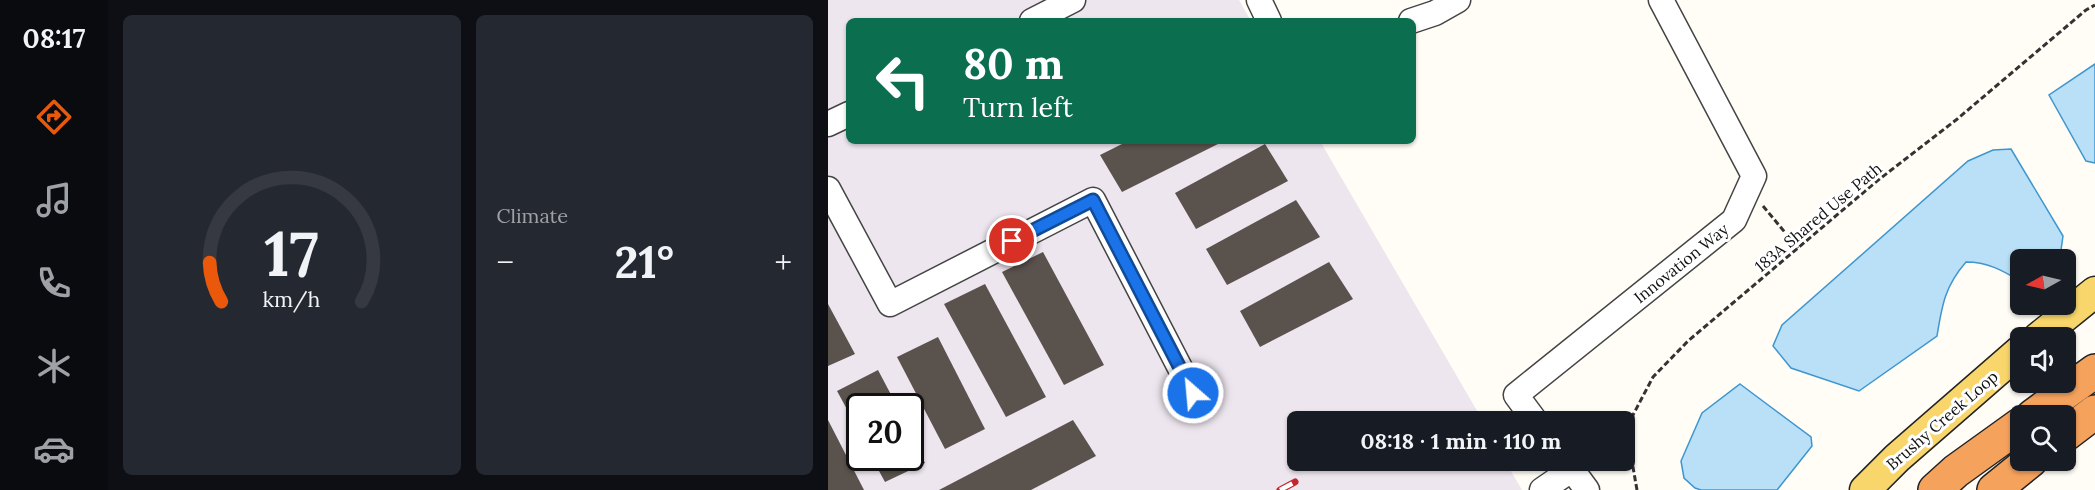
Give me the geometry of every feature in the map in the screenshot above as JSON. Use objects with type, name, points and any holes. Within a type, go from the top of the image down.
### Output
[{"type":"highway","points":[[2048,405],[2095,371]]},
{"type":"highway","points":[[2076,426],[2095,412]]},
{"type":"highway","points":[[1935,490],[1956,471],[2010,432]]},
{"type":"highway","points":[[1994,490],[2017,471]]},
{"type":"main road","points":[[2052,327],[2095,292]]},
{"type":"main road","name":"Brushy Creek Loop","points":[[1865,490],[2010,360]]},
{"type":"street","points":[[1038,18],[1073,0]]},
{"type":"street","points":[[1260,0],[1268,18]]},
{"type":"street","points":[[1416,19],[1458,0]]},
{"type":"street","name":"Innovation Way","points":[[1528,411],[1516,395],[1734,220],[1754,176],[1661,0]]},
{"type":"street","points":[[828,124],[846,115]]},
{"type":"street","points":[[828,189],[890,304],[1093,200],[1193,393]]},
{"type":"street","points":[[1542,490],[1562,471]]},
{"type":"street","points":[[1573,471],[1587,490]]},
{"type":"path","name":"183A Shared Use Path","points":[[1637,490],[1630,450],[1633,416],[1653,377],[1688,341],[1877,181],[1956,120],[2086,10],[2095,5]]},
{"type":"path","points":[[1748,189],[1798,248]]},
{"type":"shaded area","points":[[828,0],[1239,0],[1249,18],[846,18],[846,144],[1322,144],[1477,411],[1287,411],[1287,471],[1511,471],[1522,490],[828,490]]},
{"type":"water","points":[[2095,64],[2095,163],[2086,161],[2049,95]]},
{"type":"water","points":[[2011,149],[2063,236],[2061,249],[2010,249],[2010,275],[1981,263],[1966,262],[1953,279],[1945,296],[1937,336],[1859,391],[1791,368],[1773,346],[1782,325],[1968,161],[1993,150]]},
{"type":"water","points":[[1740,384],[1811,437],[1812,446],[1777,490],[1701,490],[1695,488],[1684,478],[1681,461],[1702,413]]},
{"type":"building","points":[[1122,144],[1218,144],[1122,192],[1100,155]]},
{"type":"building","points":[[1265,144],[1288,181],[1196,229],[1175,193]]},
{"type":"building","points":[[1296,200],[1320,237],[1227,285],[1206,249]]},
{"type":"building","points":[[1043,252],[1104,365],[1064,385],[1002,272]]},
{"type":"building","points":[[1329,262],[1353,299],[1260,347],[1240,311]]},
{"type":"building","points":[[985,284],[1046,397],[1006,417],[944,304]]},
{"type":"building","points":[[828,304],[855,354],[828,366]]},
{"type":"building","points":[[938,337],[985,429],[945,449],[924,409],[924,393],[916,393],[897,357]]},
{"type":"building","points":[[878,370],[890,393],[846,393],[846,407],[837,391]]},
{"type":"building","points":[[828,420],[846,455],[846,471],[854,471],[864,490],[828,490]]},
{"type":"building","points":[[1073,420],[1096,456],[1031,490],[939,490]]},
{"type":"building","points":[[879,471],[908,471],[885,482]]},
{"type":"railway","points":[[1280,490],[1295,482]]},
{"type":"route","points":[[1012,241],[1093,200],[1193,393]]}]
